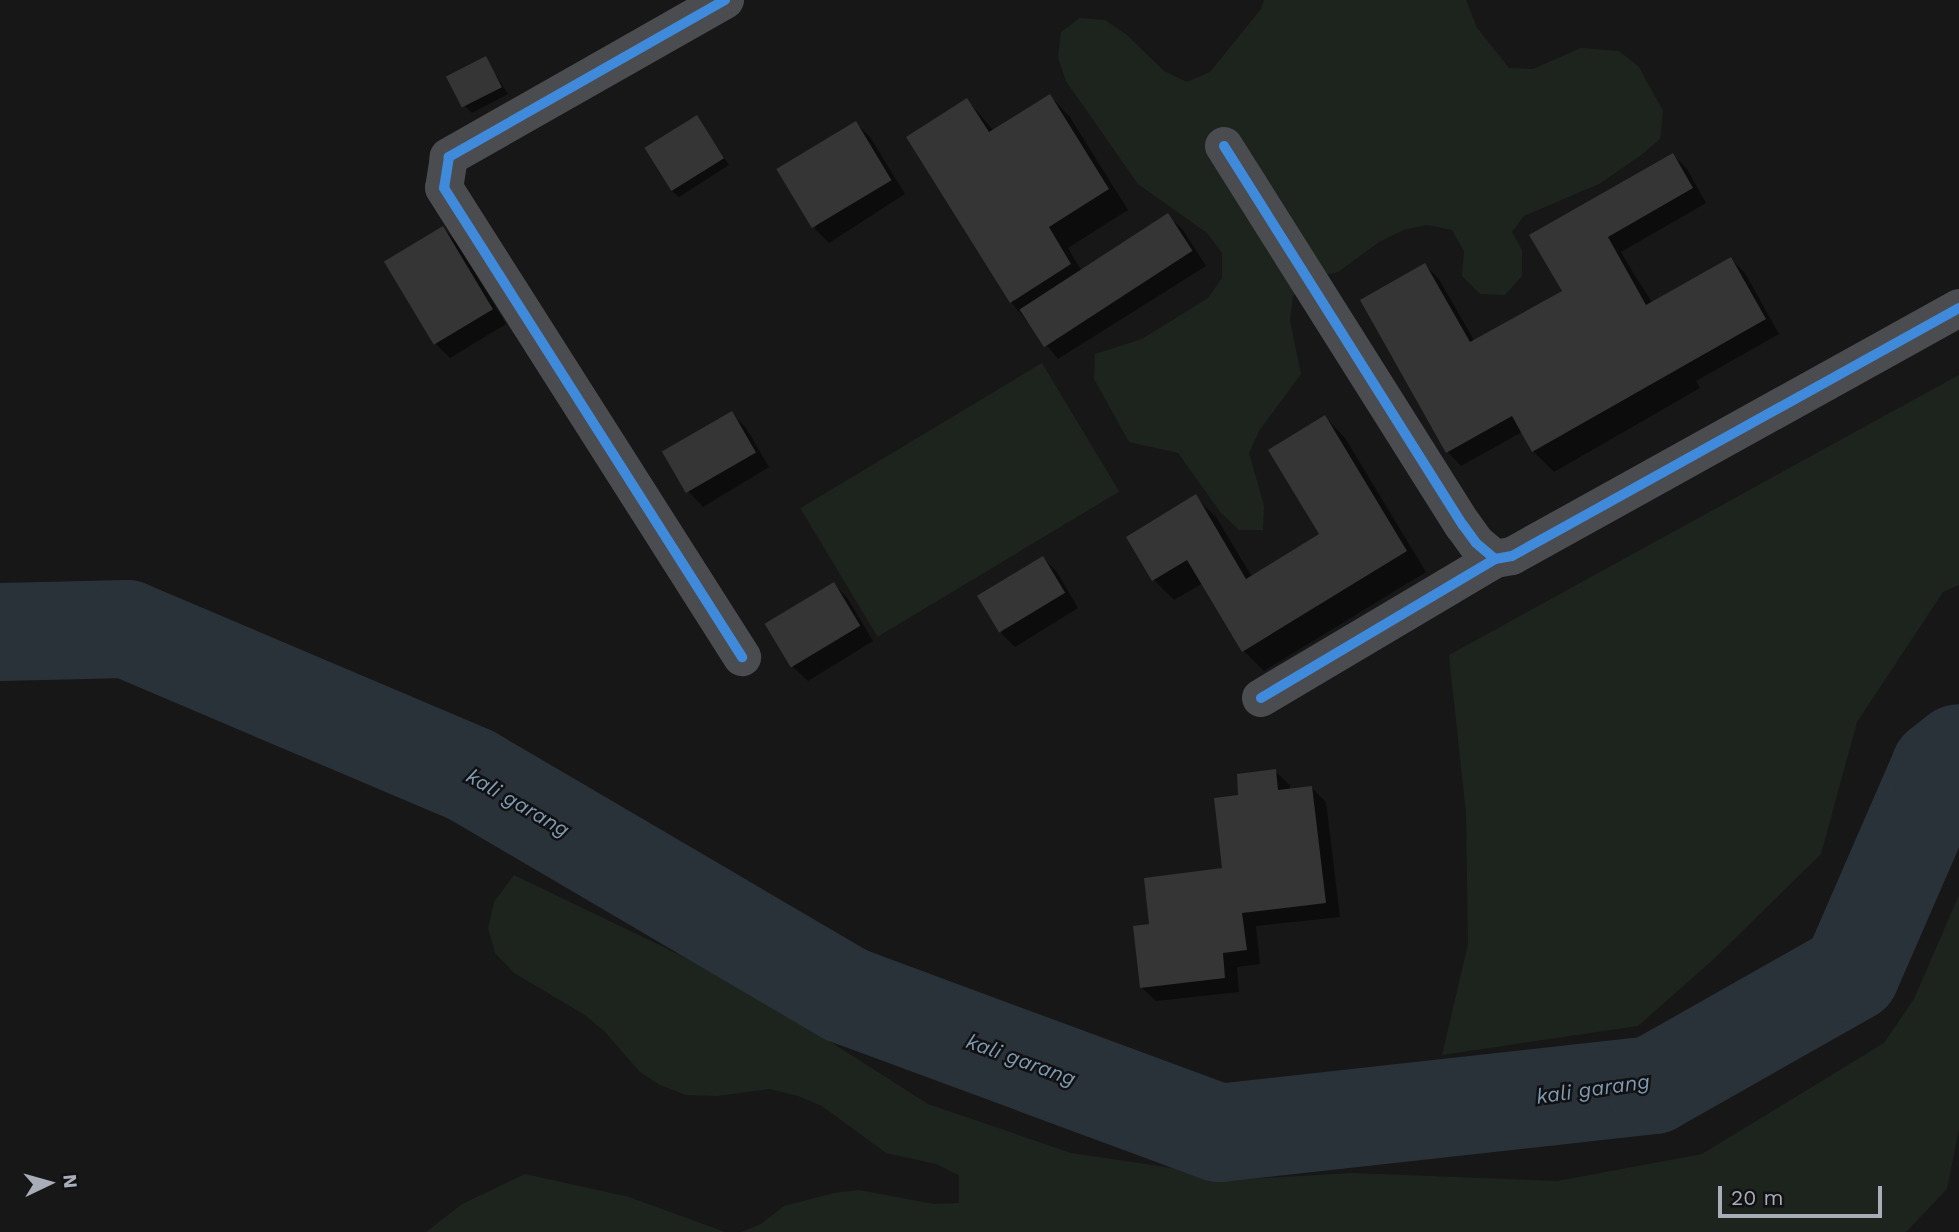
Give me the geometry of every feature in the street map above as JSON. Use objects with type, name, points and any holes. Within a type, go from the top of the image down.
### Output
[{"type":"street","points":[[724,0],[449,158],[444,188],[742,657]]},
{"type":"street","points":[[1224,146],[1463,525],[1476,543],[1495,559]]},
{"type":"street","points":[[1261,698],[1495,559],[1512,556],[1959,308]]},
{"type":"shaded area","points":[[1264,0],[1466,0],[1477,28],[1509,68],[1533,69],[1581,48],[1619,51],[1639,67],[1663,111],[1660,139],[1640,156],[1599,184],[1524,216],[1512,232],[1522,250],[1522,276],[1505,295],[1480,294],[1462,276],[1464,251],[1452,230],[1427,225],[1403,230],[1379,242],[1338,272],[1312,278],[1293,296],[1290,321],[1301,374],[1259,431],[1249,453],[1264,506],[1263,530],[1239,530],[1221,513],[1178,453],[1129,442],[1094,379],[1095,354],[1142,339],[1208,298],[1222,278],[1222,253],[1207,233],[1138,184],[1066,81],[1058,58],[1061,32],[1080,18],[1105,20],[1127,35],[1164,71],[1187,82],[1210,72],[1261,9]]},
{"type":"shaded area","points":[[1042,363],[1119,492],[878,637],[800,508]]},
{"type":"shaded area","points":[[1959,375],[1959,585],[1943,592],[1857,722],[1821,854],[1716,957],[1638,1026],[1442,1055],[1468,944],[1466,813],[1449,655]]},
{"type":"shaded area","points":[[514,875],[738,983],[928,1104],[1071,1153],[1247,1179],[1351,1173],[1557,1181],[1702,1154],[1884,1043],[1914,999],[1959,895],[1959,1129],[1947,1189],[1906,1232],[741,1232],[761,1224],[784,1206],[834,1193],[859,1190],[934,1204],[959,1203],[959,1175],[936,1164],[886,1153],[822,1106],[798,1096],[770,1089],[717,1096],[686,1095],[660,1085],[640,1072],[605,1032],[585,1015],[514,973],[495,953],[488,928],[494,902]]},
{"type":"shaded area","points":[[525,1174],[629,1197],[725,1232],[426,1232],[462,1204]]},
{"type":"building","points":[[486,56],[502,87],[462,108],[446,76]]},
{"type":"building","points":[[1050,94],[1109,189],[1049,227],[1071,264],[1010,303],[906,137],[967,98],[989,132]]},
{"type":"building","points":[[697,115],[724,158],[671,191],[644,148]]},
{"type":"building","points":[[856,121],[892,180],[812,228],[776,169]]},
{"type":"building","points":[[1673,153],[1693,188],[1608,237],[1646,305],[1731,257],[1766,319],[1532,452],[1512,416],[1446,453],[1360,300],[1425,263],[1470,342],[1562,291],[1529,235]]},
{"type":"building","points":[[1168,213],[1193,251],[1044,347],[1020,309]]},
{"type":"building","points":[[443,226],[493,309],[434,345],[384,262]]},
{"type":"building","points":[[732,411],[756,453],[686,493],[662,451]]},
{"type":"building","points":[[1325,415],[1407,551],[1242,652],[1187,560],[1152,581],[1126,537],[1196,494],[1246,579],[1319,534],[1268,450]]},
{"type":"building","points":[[1043,556],[1065,593],[999,633],[977,596]]},
{"type":"building","points":[[834,582],[860,626],[791,667],[765,624]]},
{"type":"building","points":[[1276,769],[1278,790],[1312,786],[1326,903],[1242,913],[1247,950],[1223,953],[1225,978],[1140,988],[1133,926],[1149,924],[1144,878],[1222,868],[1214,798],[1238,795],[1237,774]]},
{"type":"waterway","name":"kali garang","points":[[0,632],[127,629],[471,775],[846,995],[1219,1133],[1653,1085],[1851,973],[1940,768],[1959,753]]},
{"type":"cycle path","points":[[725,0],[449,157],[444,188],[742,657]]},
{"type":"cycle path","points":[[1224,146],[1463,525],[1476,543],[1495,559]]},
{"type":"cycle path","points":[[1261,698],[1495,559],[1512,556],[1959,308]]}]
